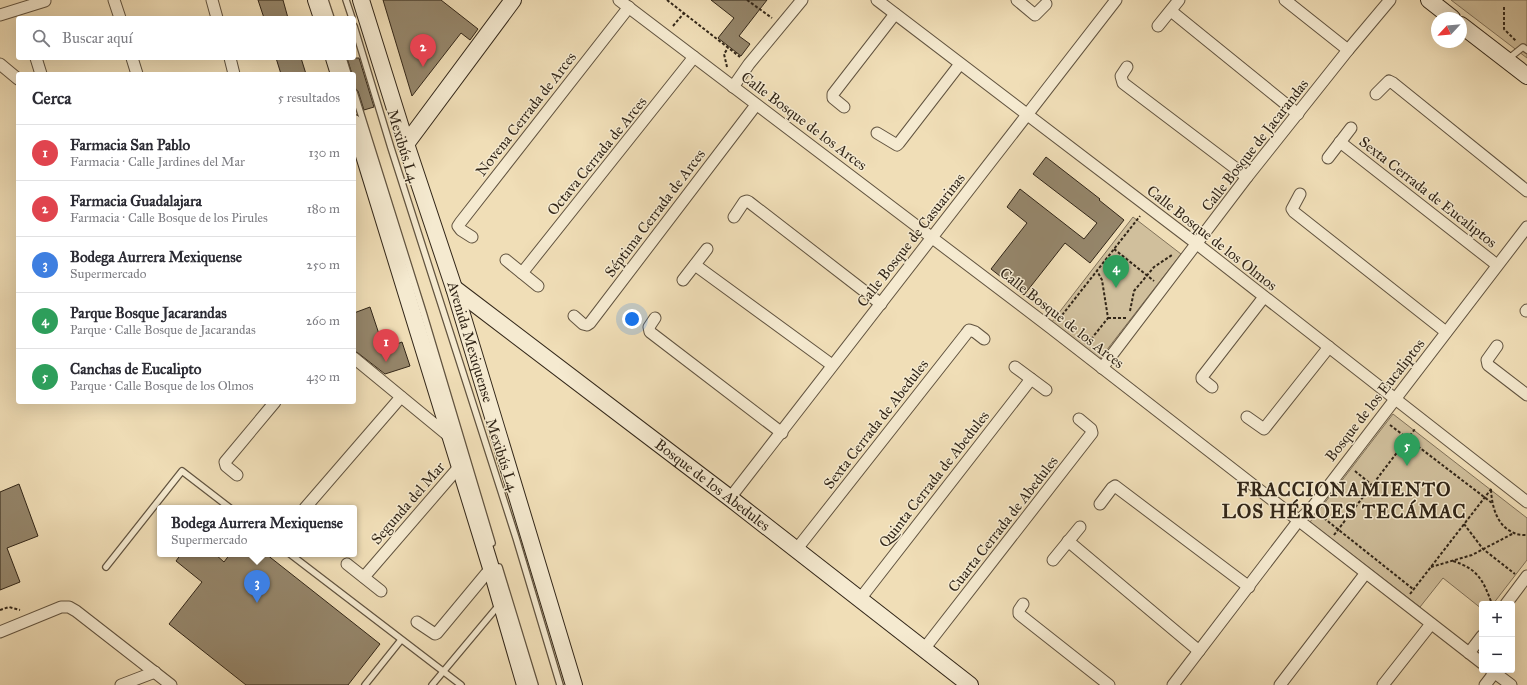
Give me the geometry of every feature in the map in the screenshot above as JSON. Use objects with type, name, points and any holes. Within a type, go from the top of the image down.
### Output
[{"type":"main road","points":[[316,0],[321,16]]},
{"type":"main road","name":"Avenida Mexiquense","points":[[362,0],[406,144],[454,288],[574,685]]},
{"type":"main road","points":[[406,144],[513,0]]},
{"type":"main road","points":[[1429,0],[1444,12]]},
{"type":"main road","points":[[1467,30],[1527,76]]},
{"type":"main road","points":[[335,60],[338,72]]},
{"type":"main road","points":[[356,130],[459,467],[494,566],[501,603],[525,685]]},
{"type":"main road","name":"Bosque de los Abedules","points":[[454,288],[730,498],[970,685]]},
{"type":"street","points":[[114,0],[119,16]]},
{"type":"street","points":[[212,0],[217,16]]},
{"type":"street","name":"Calle Bosque de los Arces","points":[[620,0],[756,105],[1052,328],[1479,661]]},
{"type":"street","points":[[733,87],[749,64],[802,0]]},
{"type":"street","name":"Calle Bosque de los Olmos","points":[[877,0],[1197,244],[1527,502]]},
{"type":"street","points":[[1016,0],[1036,15],[1046,4]]},
{"type":"street","name":"Calle Bosque de Casuarinas","points":[[730,498],[1116,0]]},
{"type":"street","points":[[1158,26],[1179,0]]},
{"type":"street","points":[[1285,0],[1348,50]]},
{"type":"street","name":"Calle Bosque de Jacarandas","points":[[1102,368],[1142,318],[1247,177],[1348,50],[1390,0]]},
{"type":"street","points":[[0,15],[22,14],[45,1]]},
{"type":"street","name":"Novena Cerrada de Arces","points":[[472,237],[461,230],[458,226],[460,223],[629,7]]},
{"type":"street","points":[[1171,11],[1298,114]]},
{"type":"street","points":[[844,107],[834,98],[833,94],[895,14]]},
{"type":"street","name":"Octava Cerrada de Arces","points":[[522,273],[694,57]]},
{"type":"street","points":[[37,60],[40,72]]},
{"type":"street","points":[[133,60],[136,72]]},
{"type":"street","points":[[230,60],[234,72]]},
{"type":"street","points":[[0,64],[16,77]]},
{"type":"street","points":[[877,133],[897,145],[960,64]]},
{"type":"street","points":[[1127,68],[1121,76],[1123,83],[1247,177]]},
{"type":"street","points":[[1376,94],[1385,84],[1390,81],[1527,190]]},
{"type":"street","name":"Séptima Cerrada de Arces","points":[[574,316],[583,324],[587,325],[590,323],[756,105]]},
{"type":"street","name":"Sexta Cerrada de Eucaliptos","points":[[1328,158],[1351,128]]},
{"type":"street","name":"Sexta Cerrada de Eucaliptos","points":[[1340,142],[1497,265]]},
{"type":"street","points":[[1300,194],[1293,205],[1292,209],[1294,212],[1446,332]]},
{"type":"street","points":[[734,216],[744,202],[749,202],[880,304]]},
{"type":"street","name":"Bosque de los Eucaliptos","points":[[1172,685],[1249,587],[1299,520],[1311,509],[1527,227]]},
{"type":"street","points":[[683,280],[708,249]]},
{"type":"street","points":[[506,260],[538,286]]},
{"type":"street","points":[[696,264],[832,365]]},
{"type":"street","points":[[1212,387],[1202,379],[1202,377],[1264,297]]},
{"type":"street","points":[[655,318],[649,327],[650,332],[782,432]]},
{"type":"street","name":"Sexta Cerrada de Abedules","points":[[796,550],[969,330],[984,339]]},
{"type":"street","points":[[1497,346],[1488,360],[1488,365],[1527,395]]},
{"type":"street","points":[[1247,418],[1264,429],[1329,347]]},
{"type":"street","points":[[356,360],[450,437]]},
{"type":"street","points":[[1015,367],[1046,390]]},
{"type":"street","name":"Quinta Cerrada de Abedules","points":[[860,599],[1031,378]]},
{"type":"street","points":[[308,505],[401,397]]},
{"type":"street","points":[[237,475],[226,466],[225,462],[272,404]]},
{"type":"street","name":"Cuarta Cerrada de Abedules","points":[[924,649],[1092,433],[1091,429],[1079,418]]},
{"type":"street","name":"Segunda del Mar","points":[[364,577],[459,467]]},
{"type":"street","points":[[1100,504],[1112,488],[1116,486],[1249,587]]},
{"type":"street","points":[[1053,560],[1080,527]]},
{"type":"street","points":[[1068,541],[1199,651]]},
{"type":"street","points":[[347,564],[382,591]]},
{"type":"street","points":[[417,622],[431,633],[437,633],[494,566]]},
{"type":"street","points":[[1280,685],[1366,574]]},
{"type":"street","points":[[1508,601],[1525,578]]},
{"type":"street","points":[[1023,604],[1019,610],[1019,614],[1109,685]]},
{"type":"street","points":[[0,632],[61,607],[69,607],[171,685]]},
{"type":"street","points":[[1383,685],[1431,624]]},
{"type":"street","points":[[1468,653],[1481,637]]},
{"type":"street","points":[[122,685],[155,672]]},
{"type":"street","points":[[1485,685],[1492,673]]},
{"type":"street","points":[[1496,673],[1511,685]]},
{"type":"lane","points":[[325,0],[330,16]]},
{"type":"lane","points":[[346,0],[351,16]]},
{"type":"lane","name":"Mexibús L4","points":[[356,33],[391,148],[516,538],[560,685]]},
{"type":"lane","points":[[1507,60],[1525,49]]},
{"type":"lane","points":[[344,60],[347,72]]},
{"type":"lane","name":"Mexibús L4","points":[[356,98],[423,312],[494,551]]},
{"type":"lane","points":[[106,567],[182,472],[226,505]]},
{"type":"lane","points":[[294,557],[461,685]]},
{"type":"lane","points":[[494,566],[535,685]]},
{"type":"lane","points":[[432,685],[501,603]]},
{"type":"lane","points":[[365,685],[401,640]]},
{"type":"path","points":[[667,0],[749,64]]},
{"type":"path","points":[[747,0],[782,25]]},
{"type":"path","points":[[1504,7],[1504,29],[1525,49]]},
{"type":"path","points":[[666,35],[684,13]]},
{"type":"path","points":[[1052,328],[1148,207]]},
{"type":"path","points":[[1114,249],[1163,288]]},
{"type":"path","points":[[1129,318],[1134,291],[1154,267],[1176,253]]},
{"type":"path","points":[[1081,352],[1108,318],[1102,280],[1097,270]]},
{"type":"path","points":[[1381,418],[1492,503]]},
{"type":"path","points":[[1328,544],[1422,420]]},
{"type":"path","points":[[1346,463],[1372,485]]},
{"type":"path","points":[[1403,603],[1498,480]]},
{"type":"path","points":[[1491,489],[1492,503],[1496,516],[1503,526],[1514,533],[1527,535]]},
{"type":"path","points":[[1311,509],[1413,589]]},
{"type":"path","points":[[1464,524],[1483,549],[1525,578]]},
{"type":"path","points":[[1430,567],[1472,555],[1514,533]]},
{"type":"path","points":[[1451,561],[1467,566],[1477,575],[1486,588],[1491,601]]},
{"type":"shaded area","points":[[1451,0],[1527,0],[1527,58],[1467,12]]},
{"type":"shaded area","points":[[1133,217],[1181,254],[1099,360],[1051,323]]},
{"type":"shaded area","points":[[1393,414],[1527,518],[1527,560],[1495,601],[1479,601],[1479,607],[1443,578],[1420,607],[1310,522]]},
{"type":"building","points":[[258,0],[283,0],[287,16],[263,16]]},
{"type":"building","points":[[383,0],[441,0],[478,29],[470,40],[461,33],[412,96]]},
{"type":"building","points":[[711,0],[767,0],[739,36],[750,44],[741,56],[718,38],[734,18]]},
{"type":"building","points":[[356,58],[359,58],[374,107],[364,110],[356,89],[356,72],[351,72],[348,60],[356,60]]},
{"type":"building","points":[[277,60],[302,60],[305,72],[280,72]]},
{"type":"building","points":[[1046,157],[1100,199],[1099,200],[1124,220],[1090,263],[1065,243],[1024,295],[991,269],[1027,223],[1007,207],[1020,189],[1084,239],[1097,223],[1033,174]]},
{"type":"building","points":[[370,307],[384,349],[402,342],[410,366],[385,374],[356,352],[356,312]]},
{"type":"building","points":[[19,484],[38,536],[7,548],[20,582],[0,590],[0,492]]},
{"type":"building","points":[[179,557],[218,557],[224,562],[228,557],[270,557],[380,644],[348,685],[246,685],[169,624],[202,582],[176,561]]},
{"type":"place","name":"Farmacia Guadalajara","points":[[423,67]]},
{"type":"place","name":"Parque Bosque Jacarandas","points":[[1116,288]]},
{"type":"place","name":"Farmacia San Pablo","points":[[386,362]]},
{"type":"place","name":"Canchas de Eucalipto","points":[[1407,466]]},
{"type":"place","name":"Bodega Aurrera Mexiquense","points":[[257,603]]},
{"type":"district","name":"FRACCIONAMIENTO LOS HÉROES TECÁMAC","points":[[1344,500]]}]
